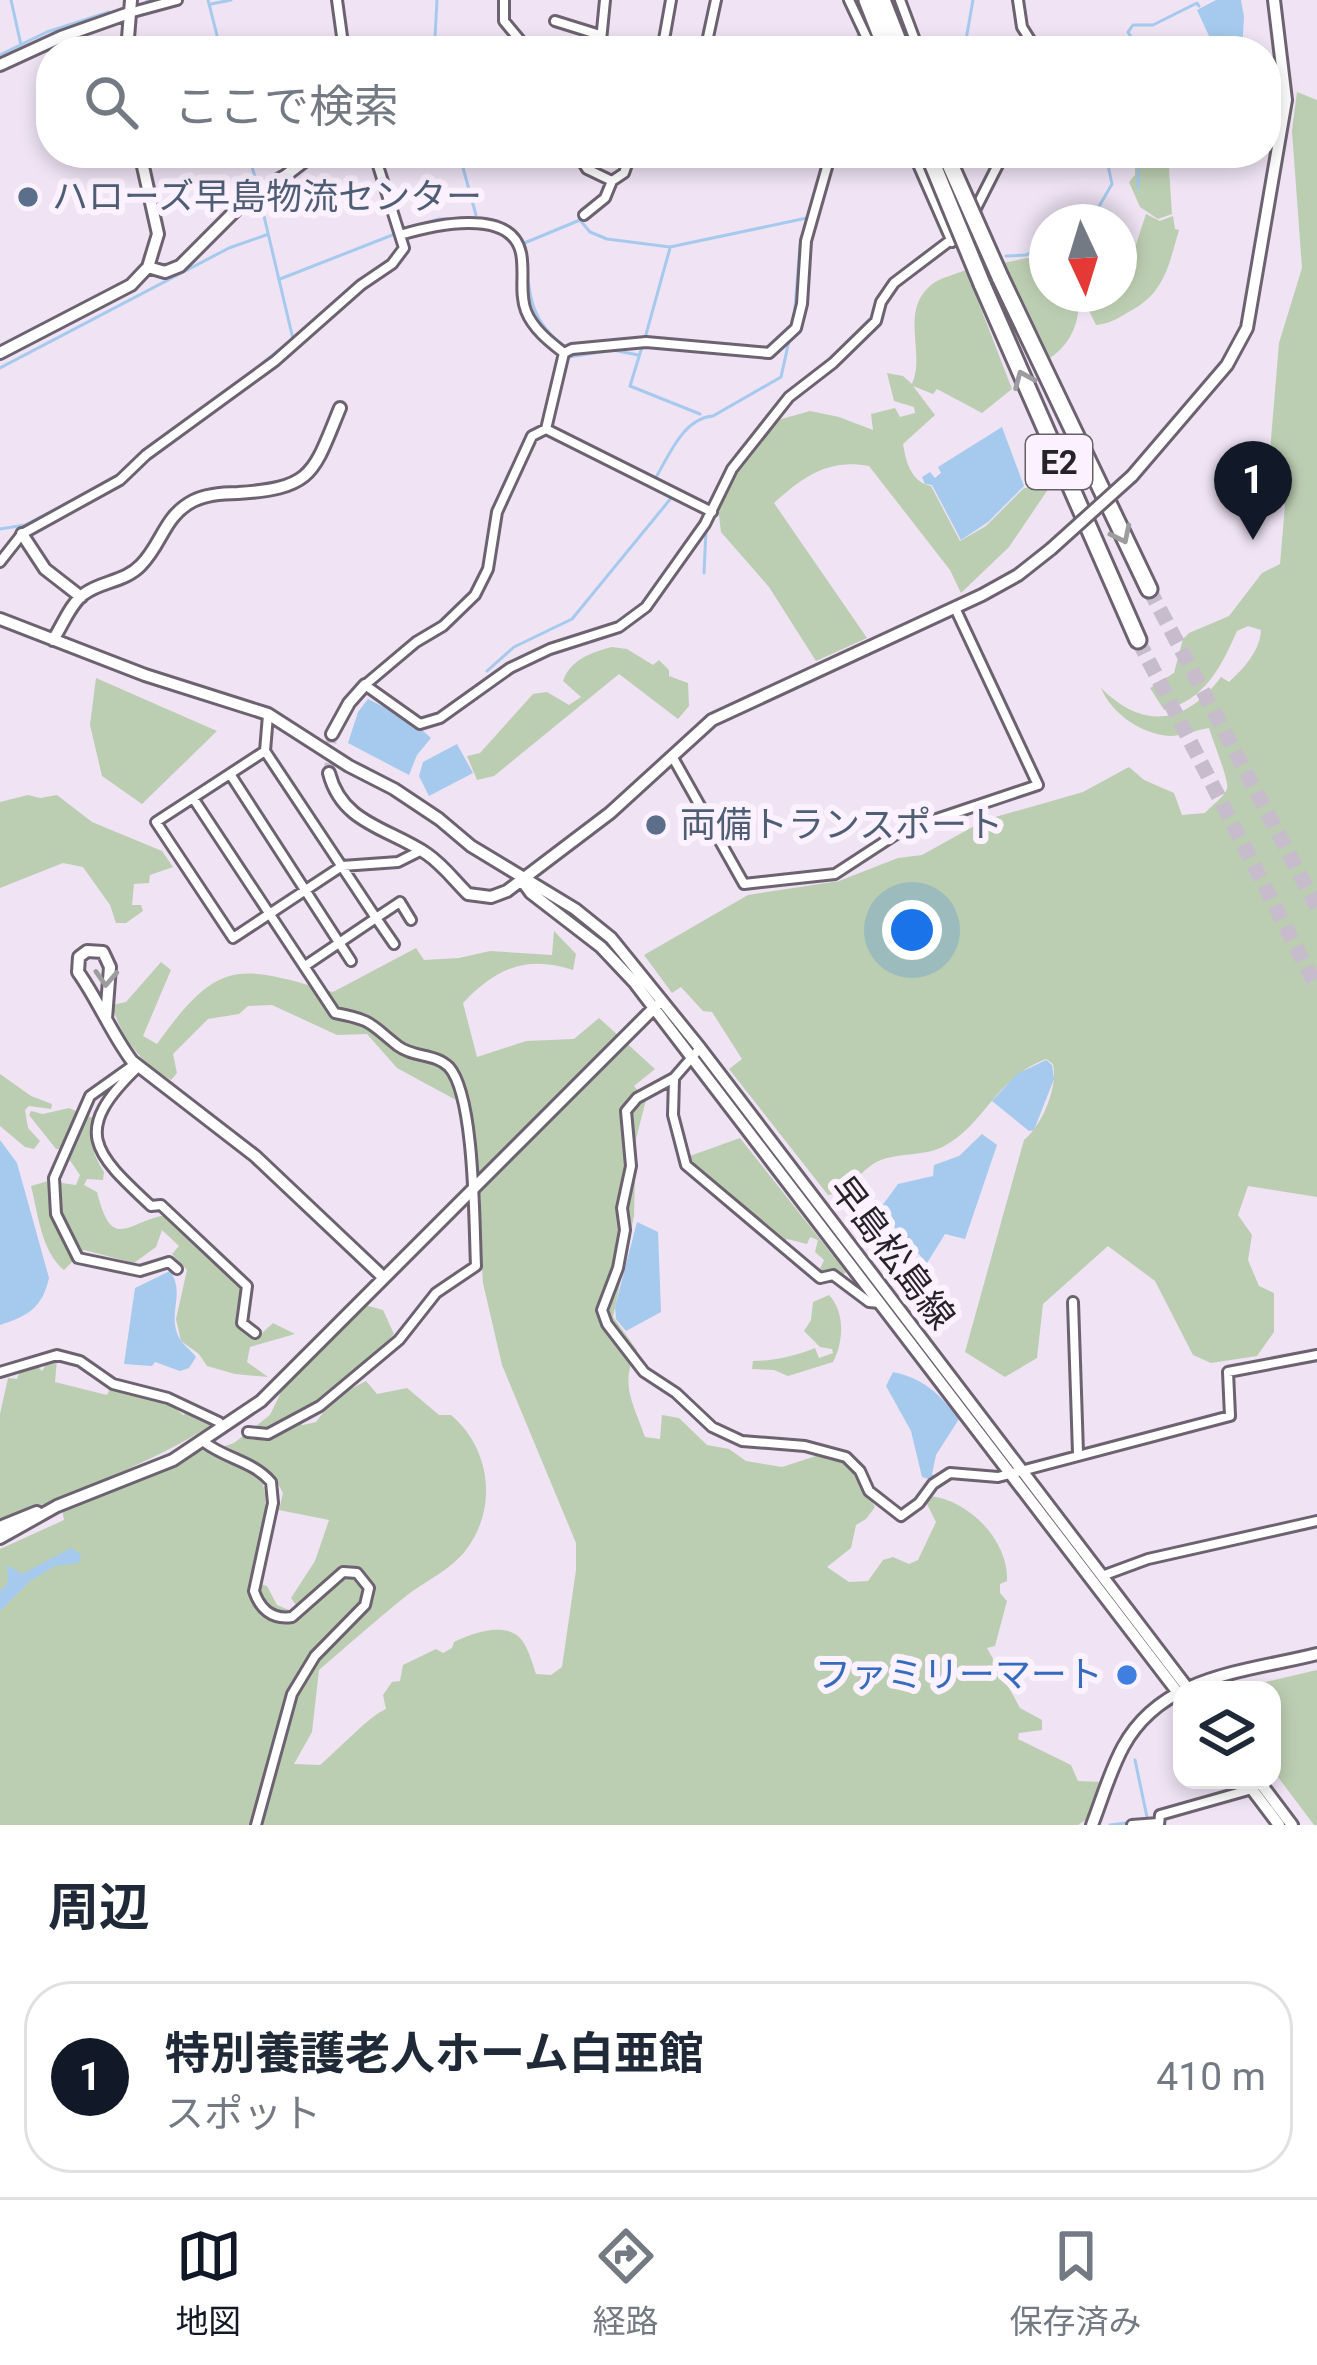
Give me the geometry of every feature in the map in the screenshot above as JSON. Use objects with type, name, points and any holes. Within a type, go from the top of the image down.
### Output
[{"type":"highway","points":[[867,0],[881,36]]},
{"type":"highway","points":[[882,0],[896,36]]},
{"type":"highway","name":"E2","points":[[934,168],[1138,640]]},
{"type":"highway","name":"E2","points":[[952,168],[1149,589]]},
{"type":"street","points":[[63,36],[130,7],[178,0]]},
{"type":"street","points":[[337,0],[342,36]]},
{"type":"street","points":[[504,0],[504,21],[516,36]]},
{"type":"street","points":[[555,21],[600,35],[605,0]]},
{"type":"street","points":[[664,36],[670,0]]},
{"type":"street","points":[[708,36],[716,0]]},
{"type":"street","points":[[849,0],[866,36]]},
{"type":"street","points":[[900,0],[913,36]]},
{"type":"street","points":[[1018,0],[1026,36]]},
{"type":"street","points":[[1274,0],[1278,36]]},
{"type":"street","points":[[0,64],[36,48]]},
{"type":"street","points":[[1281,58],[1286,100],[1281,129]]},
{"type":"street","points":[[0,353],[131,285],[148,267],[158,233],[143,168]]},
{"type":"street","points":[[148,267],[165,272],[180,266],[252,194],[295,168]]},
{"type":"street","points":[[0,562],[22,534],[119,481],[392,264],[404,248],[379,168]]},
{"type":"street","points":[[586,168],[612,181]]},
{"type":"street","points":[[584,215],[605,198],[612,181],[626,168]]},
{"type":"street","points":[[332,734],[365,686],[475,595],[488,569],[497,512],[532,436],[546,429],[565,353],[644,342],[769,353],[796,328],[806,241],[827,168]]},
{"type":"street","points":[[920,168],[952,242]]},
{"type":"street","points":[[365,686],[420,724],[440,718],[510,668],[550,649],[619,627],[646,607],[712,512],[733,469],[789,397],[876,321],[881,302],[894,283],[916,263],[952,242],[979,207],[997,168]]},
{"type":"street","points":[[329,773],[352,813],[422,850],[468,894],[478,897],[507,891],[610,813],[698,730],[731,710],[1002,585],[1051,549],[1132,476],[1228,365],[1247,328],[1274,168]]},
{"type":"street","points":[[400,235],[472,221],[514,239],[520,249],[526,310],[547,340],[565,353]]},
{"type":"street","points":[[53,640],[81,597],[139,568],[169,519],[195,500],[213,494],[280,489],[307,477],[340,408]]},
{"type":"street","points":[[546,429],[712,512]]},
{"type":"street","points":[[22,534],[45,568],[81,597]]},
{"type":"street","points":[[672,756],[744,884],[835,874],[901,830],[1038,784],[955,608]]},
{"type":"street","name":"早島松島線","points":[[2,623],[268,714],[394,789],[611,938],[663,1000],[695,1052],[880,1303],[1102,1576],[1177,1681]]},
{"type":"street","points":[[268,714],[265,751],[394,944]]},
{"type":"street","points":[[265,751],[156,822],[233,938],[342,866],[398,862],[422,850]]},
{"type":"street","points":[[230,774],[351,962]]},
{"type":"street","points":[[193,798],[335,1013],[372,1022],[406,1051],[448,1066],[461,1084],[472,1186],[476,1266],[436,1293],[399,1340],[320,1406],[268,1433],[248,1432]]},
{"type":"street","name":"早島松島線","points":[[521,879],[531,893],[602,947],[695,1052],[1176,1681]]},
{"type":"street","points":[[305,966],[400,902],[410,920]]},
{"type":"street","points":[[106,1019],[110,963],[100,951],[87,951],[76,968],[106,1019],[136,1065],[256,1156],[382,1277]]},
{"type":"street","points":[[0,1527],[120,1484],[204,1442],[281,1383],[472,1186],[663,1000]]},
{"type":"street","points":[[695,1052],[674,1078],[638,1098],[626,1112],[631,1166],[622,1208],[625,1230],[618,1268],[602,1310],[607,1324],[644,1372],[728,1436],[758,1444],[805,1446],[846,1457],[869,1491],[901,1516],[950,1473],[987,1479],[1230,1416],[1228,1372],[1317,1354]]},
{"type":"street","points":[[136,1065],[98,1089],[85,1105],[53,1178],[56,1214],[78,1258],[140,1271],[169,1262],[177,1269]]},
{"type":"street","points":[[136,1065],[110,1094],[95,1139],[99,1152],[151,1206],[161,1205],[247,1286],[242,1323],[255,1333]]},
{"type":"street","points":[[674,1078],[674,1115],[686,1165],[820,1278],[833,1275],[869,1302],[880,1303]]},
{"type":"street","points":[[1073,1302],[1078,1454]]},
{"type":"street","points":[[0,1372],[57,1355],[80,1361],[113,1384],[168,1398],[219,1422]]},
{"type":"street","points":[[204,1442],[222,1456],[254,1466],[271,1482],[273,1503],[254,1591],[267,1612],[292,1617],[343,1572],[357,1573],[369,1588],[365,1605],[315,1656],[292,1694],[256,1825]]},
{"type":"street","points":[[0,1538],[57,1506]]},
{"type":"street","points":[[1102,1576],[1148,1559],[1317,1521]]},
{"type":"street","points":[[1220,1681],[1317,1654]]},
{"type":"street","points":[[1092,1825],[1123,1745],[1155,1706],[1173,1697]]},
{"type":"street","points":[[1132,1825],[1157,1822],[1237,1789]]},
{"type":"street","points":[[1256,1789],[1280,1825]]},
{"type":"street","points":[[1258,1789],[1292,1825]]},
{"type":"green space","points":[[1297,92],[1317,100],[1317,1197],[1248,1186],[1238,1215],[1252,1235],[1248,1260],[1259,1286],[1274,1293],[1274,1332],[1257,1356],[1211,1363],[1193,1355],[1155,1281],[1108,1246],[1043,1304],[1037,1358],[1005,1377],[965,1352],[1024,1140],[1051,1095],[1053,1064],[1046,1059],[1015,1077],[946,1145],[881,1160],[847,1188],[828,1195],[729,1069],[742,1059],[712,1012],[703,1011],[681,987],[672,993],[644,955],[748,895],[839,881],[898,858],[922,855],[985,820],[1083,792],[1129,767],[1144,780],[1174,793],[1182,815],[1205,813],[1223,795],[1226,778],[1209,728],[1170,736],[1138,727],[1120,714],[1101,688],[1132,711],[1148,716],[1178,713],[1221,677],[1229,682],[1258,645],[1261,630],[1248,626],[1237,631],[1210,680],[1178,705],[1164,710],[1150,688],[1174,673],[1189,633],[1229,616],[1262,573],[1280,564],[1285,506],[1269,463],[1279,343],[1302,268],[1292,131]]},
{"type":"green space","points":[[1135,168],[1170,168],[1172,214],[1158,219],[1140,207],[1129,182]]},
{"type":"green space","points":[[1146,214],[1160,221],[1173,216],[1179,230],[1164,276],[1137,307],[1137,242]]},
{"type":"green space","points":[[1029,258],[1029,312],[1078,312],[1064,345],[1050,358],[1003,263]]},
{"type":"green space","points":[[966,270],[1012,389],[982,413],[937,389],[933,394],[913,386],[935,415],[903,444],[908,464],[914,476],[931,486],[960,541],[986,526],[1024,488],[1049,488],[1009,547],[961,593],[950,570],[869,466],[829,467],[795,485],[774,503],[867,638],[816,661],[769,587],[721,532],[718,508],[735,471],[778,420],[810,411],[873,430],[871,414],[895,408],[900,417],[915,413],[914,407],[894,401],[887,373],[903,376],[912,384],[916,308],[934,283]]},
{"type":"green space","points":[[1090,312],[1128,312],[1115,320],[1096,325]]},
{"type":"green space","points":[[612,647],[627,649],[653,665],[659,660],[669,676],[688,683],[689,706],[678,719],[619,674],[494,776],[477,780],[467,756],[480,753],[533,694],[547,692],[569,705],[581,697],[563,681],[566,674],[583,658]]},
{"type":"green space","points":[[96,678],[217,731],[142,804],[102,776],[90,725]]},
{"type":"green space","points":[[57,795],[92,822],[162,851],[173,867],[150,875],[149,883],[134,884],[132,905],[141,905],[143,911],[126,923],[116,923],[110,905],[83,867],[63,863],[0,888],[0,802]]},
{"type":"green space","points":[[554,931],[576,954],[573,970],[541,964],[513,968],[488,981],[463,1003],[477,1057],[526,1041],[574,1039],[599,1018],[655,1069],[634,1086],[646,1100],[636,1139],[634,1216],[613,1317],[637,1350],[628,1383],[645,1437],[660,1439],[662,1415],[679,1418],[707,1445],[729,1449],[746,1461],[782,1467],[816,1456],[838,1459],[857,1474],[875,1507],[856,1525],[851,1548],[827,1567],[849,1582],[868,1581],[883,1560],[893,1557],[909,1564],[918,1560],[936,1522],[926,1502],[930,1496],[972,1514],[994,1538],[1006,1566],[1007,1581],[1000,1584],[1000,1593],[1007,1601],[995,1646],[987,1648],[1020,1708],[1042,1720],[1042,1730],[1019,1733],[1018,1739],[1071,1765],[1078,1781],[1102,1782],[1087,1819],[1078,1825],[0,1825],[0,1549],[64,1520],[62,1509],[142,1480],[203,1450],[243,1466],[262,1482],[265,1508],[250,1581],[267,1586],[277,1605],[289,1610],[296,1605],[291,1598],[315,1561],[329,1520],[279,1510],[283,1493],[268,1471],[222,1447],[270,1415],[283,1388],[365,1305],[383,1310],[394,1334],[349,1379],[295,1413],[296,1422],[316,1422],[335,1397],[366,1381],[377,1394],[407,1388],[439,1415],[451,1415],[464,1429],[482,1462],[486,1498],[476,1534],[460,1557],[319,1670],[312,1732],[294,1764],[320,1765],[386,1709],[383,1695],[392,1682],[400,1681],[403,1665],[436,1649],[443,1653],[469,1636],[505,1630],[525,1645],[536,1674],[551,1675],[562,1667],[576,1543],[502,1365],[483,1283],[477,1195],[456,1100],[397,1068],[367,1034],[337,1035],[272,1005],[248,1006],[239,1014],[208,1019],[173,1054],[177,1073],[171,1080],[134,1048],[112,1005],[126,1002],[161,962],[171,970],[143,1036],[157,1044],[197,995],[233,975],[275,976],[333,992],[416,948],[424,960],[490,951],[552,955]]},
{"type":"green space","points":[[0,1074],[52,1104],[51,1109],[29,1106],[25,1110],[28,1128],[40,1141],[34,1149],[0,1126]]},
{"type":"green space","points":[[69,1108],[95,1119],[93,1147],[103,1180],[87,1179],[84,1185],[97,1192],[108,1222],[122,1229],[165,1215],[244,1286],[239,1324],[249,1335],[262,1333],[273,1323],[295,1334],[250,1347],[247,1362],[268,1377],[207,1366],[181,1341],[176,1319],[187,1270],[172,1254],[179,1246],[162,1230],[156,1247],[134,1263],[84,1250],[64,1270],[56,1262],[42,1231],[31,1186],[48,1181],[76,1185],[80,1175],[67,1156],[75,1138],[68,1134],[62,1149],[56,1149],[29,1115]]},
{"type":"green space","points":[[740,1138],[846,1272],[843,1275],[833,1268],[819,1271],[824,1260],[815,1252],[818,1240],[782,1242],[690,1165],[687,1157]]},
{"type":"green space","points":[[829,1295],[841,1327],[833,1362],[788,1376],[752,1369],[753,1361],[815,1348],[819,1358],[833,1353],[804,1331],[813,1302]]},
{"type":"green space","points":[[57,1359],[55,1382],[107,1395],[111,1386],[131,1391],[183,1415],[189,1412],[215,1423],[137,1465],[0,1522],[0,1414],[8,1378],[17,1379],[20,1370],[35,1364],[42,1371],[48,1361]]},
{"type":"green space","points":[[1317,1670],[1317,1825],[1281,1781],[1281,1681],[1270,1681]]},
{"type":"water","points":[[1216,0],[1241,0],[1243,36],[1209,36],[1197,10]]},
{"type":"water","points":[[1002,427],[1024,486],[988,522],[961,540],[932,485],[922,477],[930,472],[935,478],[941,473],[938,467]]},
{"type":"water","points":[[368,699],[413,722],[431,738],[409,775],[348,743],[358,712]]},
{"type":"water","points":[[457,744],[473,773],[429,796],[419,776],[423,762]]},
{"type":"water","points":[[1046,1060],[1054,1079],[1034,1130],[1029,1131],[992,1101],[1017,1074]]},
{"type":"water","points":[[982,1134],[997,1145],[965,1239],[945,1234],[927,1263],[879,1210],[898,1184],[933,1176],[934,1165],[959,1156]]},
{"type":"water","points":[[0,1140],[17,1163],[49,1278],[32,1310],[0,1325]]},
{"type":"water","points":[[637,1222],[658,1232],[661,1312],[626,1331],[616,1319],[615,1307]]},
{"type":"water","points":[[170,1271],[176,1287],[177,1333],[196,1357],[189,1368],[180,1371],[155,1362],[152,1366],[124,1364],[135,1288]]},
{"type":"water","points":[[893,1372],[930,1388],[959,1419],[936,1455],[932,1480],[922,1477],[911,1431],[886,1386]]},
{"type":"water","points":[[71,1548],[81,1554],[79,1563],[55,1566],[30,1581],[0,1611],[0,1592],[8,1583],[7,1565],[22,1574]]},
{"type":"waterway","points":[[11,0],[21,45]]},
{"type":"waterway","points":[[147,1],[152,0]]},
{"type":"waterway","points":[[208,0],[217,36]]},
{"type":"waterway","points":[[211,4],[231,0]]},
{"type":"waterway","points":[[435,36],[437,0]]},
{"type":"waterway","points":[[856,0],[862,15]]},
{"type":"waterway","points":[[967,36],[973,0]]},
{"type":"waterway","points":[[1013,0],[1022,36]]},
{"type":"waterway","points":[[1131,36],[1133,25],[1153,25],[1199,6]]},
{"type":"waterway","points":[[39,36],[109,12]]},
{"type":"waterway","points":[[862,15],[871,36]]},
{"type":"waterway","points":[[858,36],[859,32]]},
{"type":"waterway","points":[[0,55],[36,37]]},
{"type":"waterway","points":[[252,168],[257,184]]},
{"type":"waterway","points":[[262,195],[305,168]]},
{"type":"waterway","points":[[463,168],[476,215]]},
{"type":"waterway","points":[[794,320],[800,245],[822,168]]},
{"type":"waterway","points":[[924,168],[946,219]]},
{"type":"waterway","points":[[960,168],[976,204]]},
{"type":"waterway","points":[[1100,204],[1112,184],[1109,168]]},
{"type":"waterway","points":[[1138,188],[1139,168]]},
{"type":"waterway","points":[[223,394],[293,339],[259,195]]},
{"type":"waterway","points":[[522,244],[580,220],[590,232],[607,239],[670,247],[807,218]]},
{"type":"waterway","points":[[402,230],[439,219],[483,220]]},
{"type":"waterway","points":[[280,279],[395,234]]},
{"type":"waterway","points":[[0,368],[229,248],[266,235]]},
{"type":"waterway","points":[[645,338],[670,248]]},
{"type":"waterway","points":[[1006,256],[1029,254]]},
{"type":"waterway","points":[[526,260],[534,308],[545,328],[564,346]]},
{"type":"waterway","points":[[706,505],[655,479],[693,423],[781,377],[789,341]]},
{"type":"waterway","points":[[642,347],[630,386],[700,414]]},
{"type":"waterway","points":[[569,357],[613,350],[638,355]]},
{"type":"waterway","points":[[0,529],[25,525],[112,480],[196,414]]},
{"type":"waterway","points":[[487,671],[514,647],[572,619],[672,497]]},
{"type":"waterway","points":[[704,573],[706,530]]},
{"type":"waterway","points":[[1135,1760],[1147,1817]]},
{"type":"waterway","points":[[1165,1818],[1246,1796]]},
{"type":"waterway","points":[[1110,1825],[1156,1819]]},
{"type":"tunnel","points":[[1149,589],[1317,907]]},
{"type":"tunnel","points":[[1138,640],[1317,988]]},
{"type":"tunnel","points":[[329,773],[332,734]]},
{"type":"place","name":"ハローズ早島物流センター","points":[[28,197]]},
{"type":"place","name":"特別養護老人ホーム白亜館","points":[[1253,540]]},
{"type":"place","name":"両備トランスポート","points":[[656,825]]},
{"type":"place","name":"ファミリーマート","points":[[1127,1675]]}]
